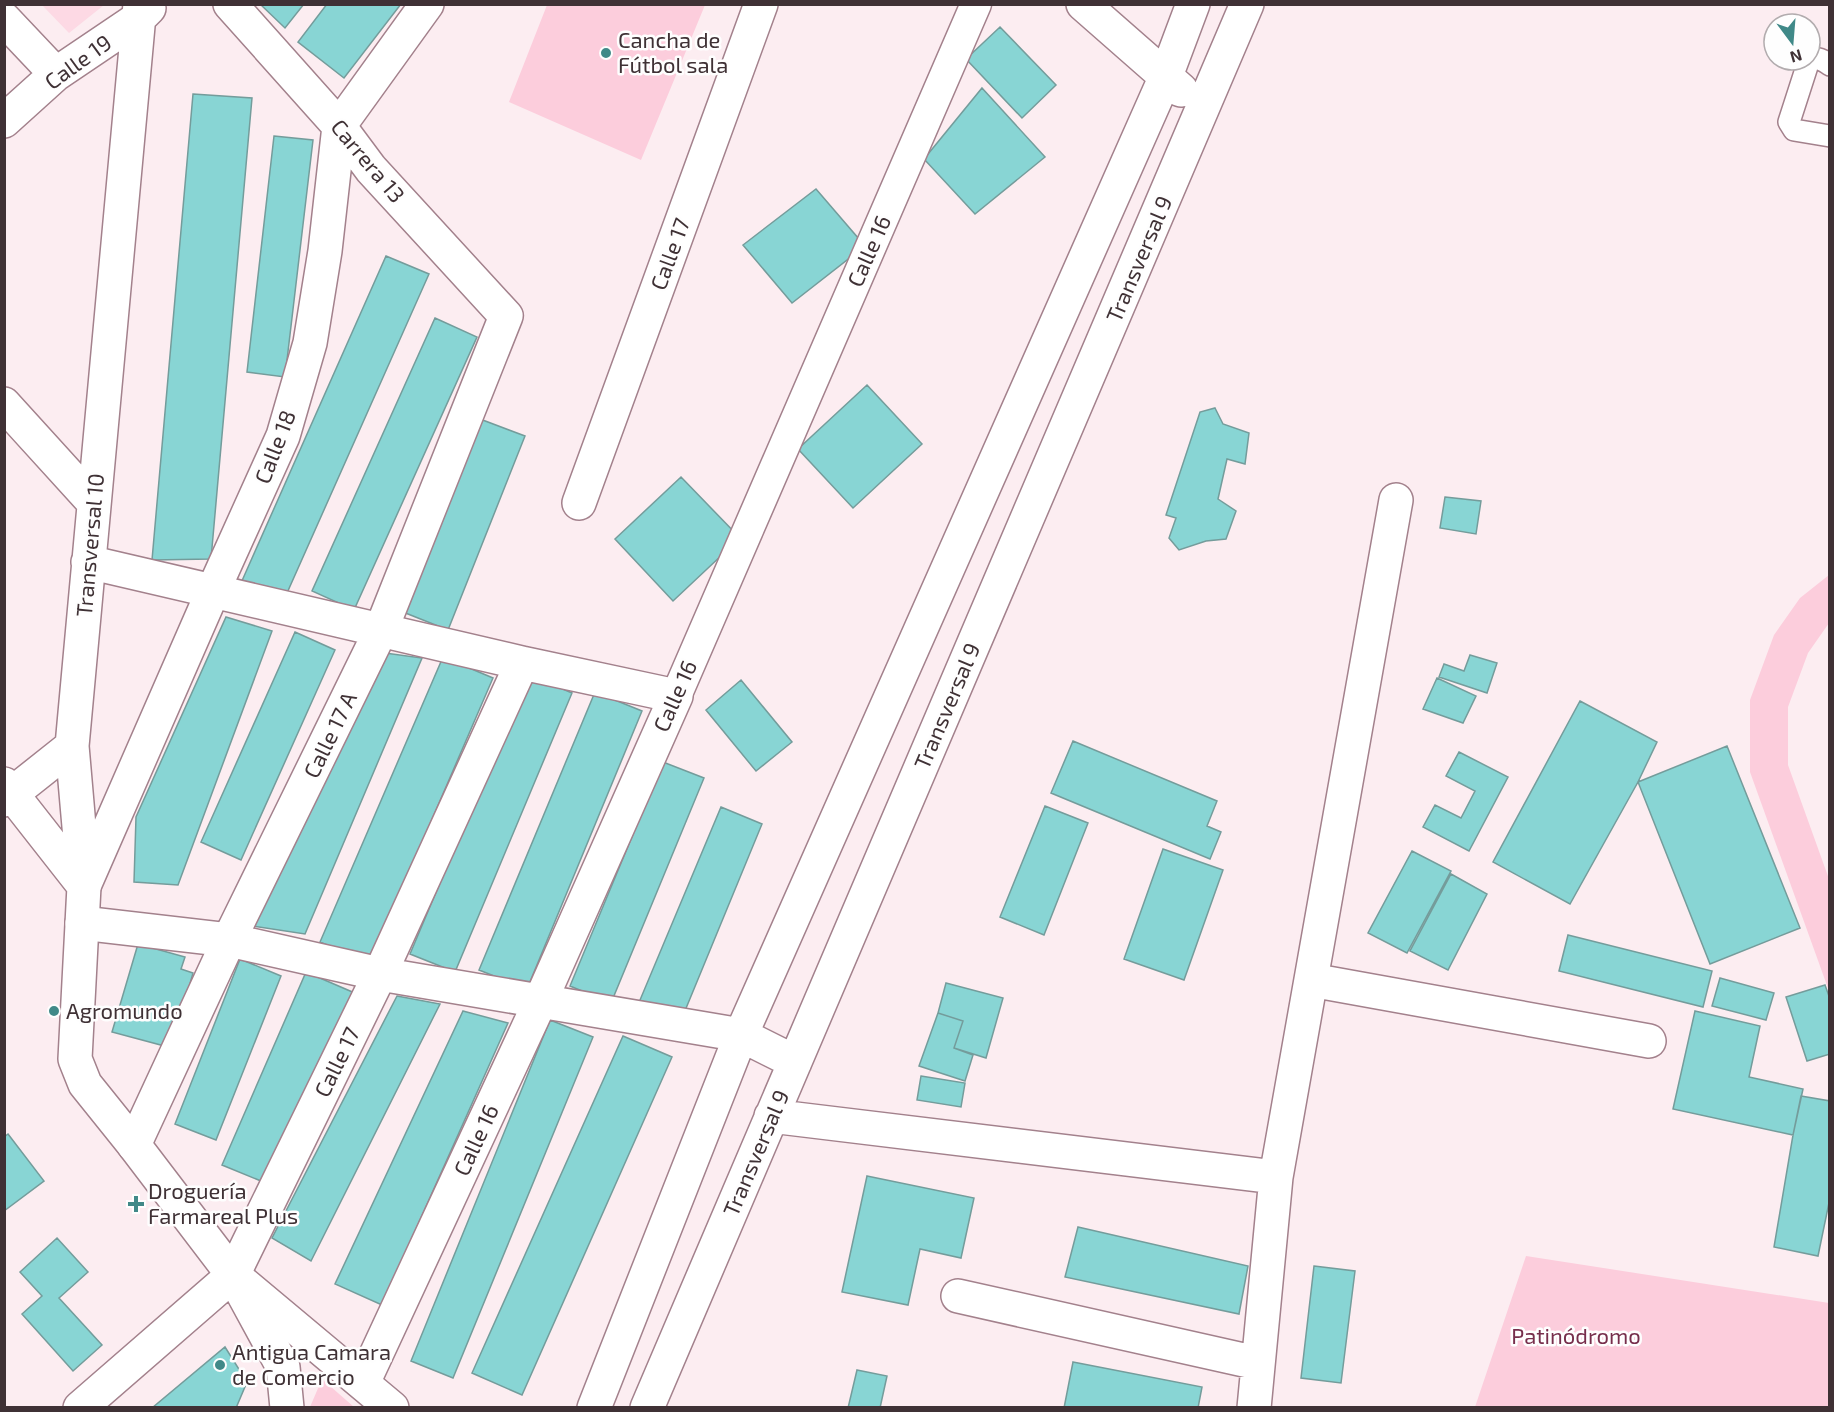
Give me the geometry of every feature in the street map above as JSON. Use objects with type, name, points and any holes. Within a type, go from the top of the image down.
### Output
[{"type":"street","name":"Carrera 13","points":[[230,4],[339,126],[371,169],[506,316]]},
{"type":"street","name":"Calle 18","points":[[84,886],[283,436],[310,343],[325,251],[339,126],[427,4]]},
{"type":"street","name":"Calle 17","points":[[579,502],[761,4]]},
{"type":"street","name":"Calle 16","points":[[363,1383],[540,1002],[976,4]]},
{"type":"street","points":[[1083,4],[1203,109]]},
{"type":"street","points":[[594,1407],[741,1035],[1166,76],[1193,4]]},
{"type":"street","name":"Transversal 9","points":[[647,1407],[1248,4]]},
{"type":"street","name":"Calle 19","points":[[4,121],[56,74],[144,9]]},
{"type":"street","name":"Transversal 10","points":[[144,9],[88,562],[72,746],[84,886],[75,1059],[85,1084],[233,1275]]},
{"type":"street","points":[[4,19],[56,74]]},
{"type":"street","name":"Calle 17 A","points":[[134,1145],[229,940],[381,630],[506,316]]},
{"type":"street","points":[[4,404],[94,503]]},
{"type":"street","points":[[1254,1407],[1276,1177],[1396,500]]},
{"type":"street","points":[[88,562],[522,663],[675,696]]},
{"type":"street","name":"Calle 17","points":[[80,1407],[233,1275],[380,974],[522,663]]},
{"type":"street","points":[[72,746],[7,792],[84,886]]},
{"type":"street","points":[[82,923],[229,940],[380,974],[741,1035],[795,1062]]},
{"type":"street","points":[[1311,980],[1649,1041]]},
{"type":"street","points":[[771,1116],[1276,1177]]},
{"type":"street","points":[[233,1275],[283,1367],[287,1407]]},
{"type":"street","points":[[233,1275],[392,1407]]},
{"type":"street","points":[[958,1296],[1257,1363]]},
{"type":"lane","points":[[1805,72],[1789,122],[1794,130],[1830,136]]},
{"type":"shaded area","points":[[42,5],[104,5],[69,33]]},
{"type":"green space","name":"Cancha de Fútbol sala","points":[[547,5],[705,5],[641,160],[509,102]]},
{"type":"green space","points":[[1829,575],[1829,623],[1808,653],[1788,707],[1788,765],[1829,879],[1829,991],[1750,772],[1750,700],[1774,635],[1800,598]]},
{"type":"green space","name":"Patinódromo","points":[[1526,1256],[1829,1303],[1829,1407],[1475,1407]]},
{"type":"green space","points":[[322,1379],[354,1407],[310,1407]]},
{"type":"building","points":[[260,4],[304,4],[285,28]]},
{"type":"building","points":[[327,4],[401,4],[344,78],[298,42]]},
{"type":"building","points":[[1000,27],[1056,85],[1022,118],[966,59]]},
{"type":"building","points":[[982,88],[1045,157],[975,214],[924,159]]},
{"type":"building","points":[[193,94],[252,98],[211,559],[152,560]]},
{"type":"building","points":[[274,136],[313,140],[285,377],[247,372]]},
{"type":"building","points":[[816,189],[865,246],[792,303],[743,245]]},
{"type":"building","points":[[386,256],[429,274],[283,602],[241,583]]},
{"type":"building","points":[[435,318],[477,337],[354,610],[312,591]]},
{"type":"building","points":[[867,385],[922,444],[853,508],[798,449]]},
{"type":"building","points":[[1215,408],[1223,424],[1249,433],[1245,464],[1227,459],[1218,499],[1236,511],[1226,539],[1206,541],[1179,550],[1169,538],[1176,518],[1166,515],[1200,412]]},
{"type":"building","points":[[480,419],[525,436],[448,630],[403,612]]},
{"type":"building","points":[[681,477],[740,538],[673,601],[615,539]]},
{"type":"building","points":[[1445,497],[1481,501],[1476,534],[1440,528]]},
{"type":"building","points":[[226,617],[272,631],[178,885],[134,882],[136,817]]},
{"type":"building","points":[[295,632],[335,650],[241,860],[201,842]]},
{"type":"building","points":[[385,653],[422,658],[305,934],[253,926]]},
{"type":"building","points":[[1470,655],[1497,663],[1487,693],[1439,677],[1444,664],[1464,671]]},
{"type":"building","points":[[443,657],[493,678],[370,963],[320,942]]},
{"type":"building","points":[[528,674],[572,693],[455,972],[410,954]]},
{"type":"building","points":[[1437,678],[1476,696],[1463,723],[1423,709]]},
{"type":"building","points":[[741,680],[792,742],[756,771],[706,710]]},
{"type":"building","points":[[595,692],[642,711],[527,989],[479,970]]},
{"type":"building","points":[[1580,701],[1657,742],[1638,782],[1570,904],[1493,862]]},
{"type":"building","points":[[1073,741],[1217,801],[1207,826],[1221,832],[1210,859],[1051,793]]},
{"type":"building","points":[[1727,746],[1800,928],[1710,964],[1638,782]]},
{"type":"building","points":[[1459,752],[1508,777],[1469,851],[1423,827],[1435,805],[1461,818],[1475,791],[1446,776]]},
{"type":"building","points":[[663,762],[704,778],[611,1003],[570,986]]},
{"type":"building","points":[[1045,806],[1088,823],[1044,935],[1000,917]]},
{"type":"building","points":[[721,807],[762,824],[682,1018],[640,1000]]},
{"type":"building","points":[[1163,849],[1223,870],[1184,980],[1124,959]]},
{"type":"building","points":[[1412,851],[1451,871],[1407,953],[1368,933]]},
{"type":"building","points":[[1451,874],[1487,894],[1448,970],[1410,951]]},
{"type":"building","points":[[1568,935],[1712,971],[1703,1007],[1559,971]]},
{"type":"building","points":[[138,944],[185,957],[181,969],[193,973],[172,1048],[112,1032]]},
{"type":"building","points":[[240,959],[281,976],[216,1140],[175,1124]]},
{"type":"building","points":[[306,972],[357,994],[273,1186],[222,1165]]},
{"type":"building","points":[[1720,978],[1774,993],[1766,1020],[1712,1006]]},
{"type":"building","points":[[946,983],[1003,998],[986,1058],[954,1048],[963,1021],[938,1013]]},
{"type":"building","points":[[1825,985],[1830,999],[1830,1054],[1807,1061],[1786,997]]},
{"type":"building","points":[[397,996],[440,1004],[311,1261],[272,1238]]},
{"type":"building","points":[[463,1011],[508,1023],[382,1305],[335,1284]]},
{"type":"building","points":[[1695,1011],[1760,1026],[1749,1077],[1803,1089],[1793,1135],[1673,1109]]},
{"type":"building","points":[[938,1013],[963,1021],[954,1048],[973,1055],[965,1081],[919,1066]]},
{"type":"building","points":[[550,1020],[593,1037],[453,1378],[411,1361]]},
{"type":"building","points":[[623,1036],[672,1057],[522,1395],[472,1373]]},
{"type":"building","points":[[921,1076],[965,1083],[961,1107],[917,1100]]},
{"type":"building","points":[[1801,1096],[1830,1101],[1830,1198],[1818,1256],[1774,1247]]},
{"type":"building","points":[[8,1134],[44,1181],[4,1211],[4,1137]]},
{"type":"building","points":[[867,1176],[974,1198],[961,1258],[920,1249],[908,1305],[842,1292]]},
{"type":"building","points":[[1078,1227],[1248,1266],[1239,1314],[1065,1277]]},
{"type":"building","points":[[57,1238],[88,1272],[59,1298],[102,1345],[73,1371],[22,1314],[42,1296],[20,1272]]},
{"type":"building","points":[[1314,1266],[1355,1271],[1341,1383],[1301,1378]]},
{"type":"building","name":"Antigua Camara de Comercio","points":[[225,1347],[247,1382],[236,1408],[152,1408]]},
{"type":"building","points":[[1073,1362],[1202,1387],[1198,1408],[1064,1408]]},
{"type":"building","points":[[857,1370],[887,1376],[880,1408],[848,1408]]},
{"type":"place","name":"Cancha de Fútbol sala","points":[[606,53]]},
{"type":"place","name":"Agromundo","points":[[54,1011]]},
{"type":"place","name":"Droguería Farmareal Plus","points":[[136,1204]]},
{"type":"place","name":"Antigua Camara de Comercio","points":[[220,1365]]}]
